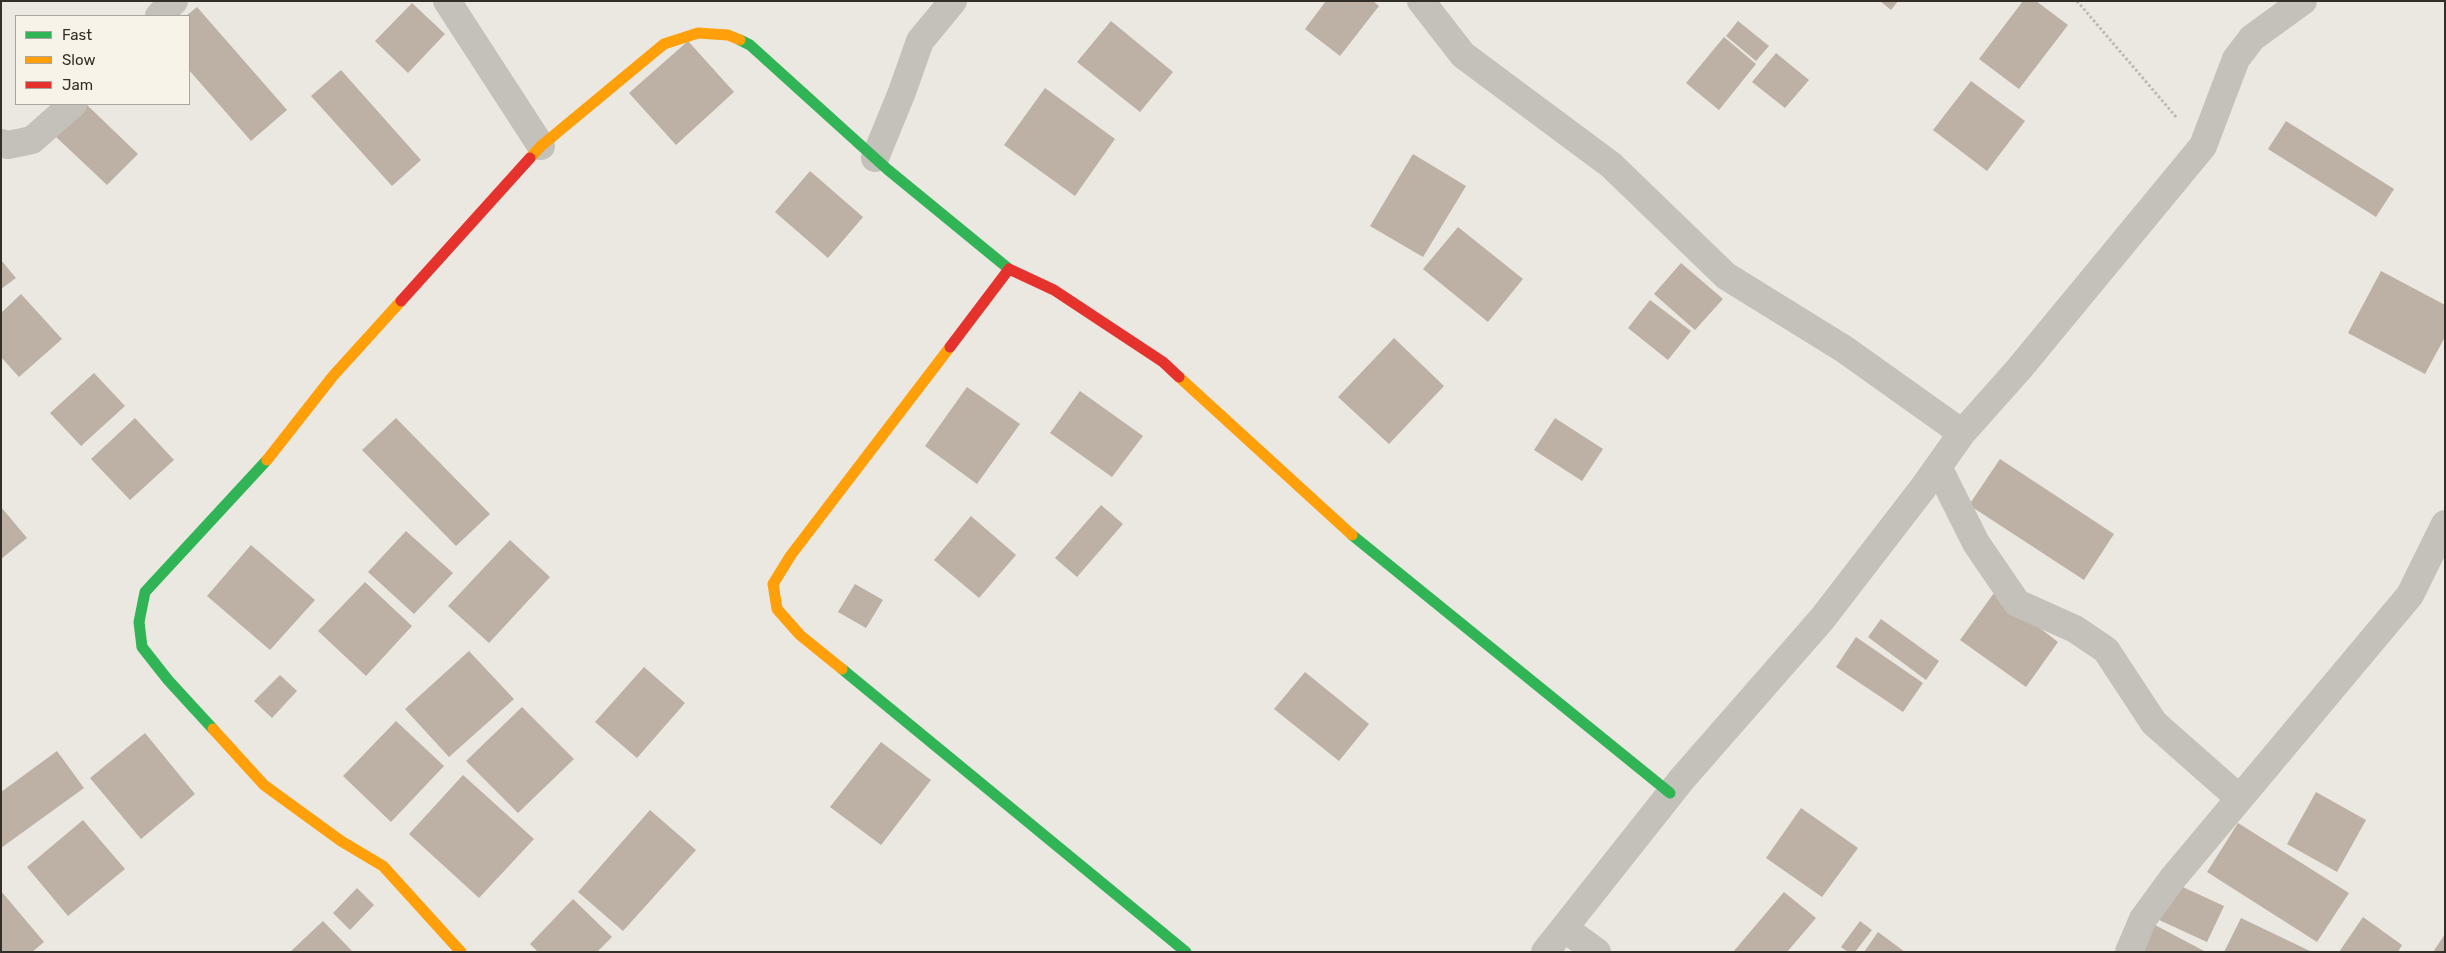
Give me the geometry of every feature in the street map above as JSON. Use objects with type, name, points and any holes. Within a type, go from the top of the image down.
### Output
[{"type":"street","points":[[160,15],[174,1]]},
{"type":"street","points":[[447,1],[542,146]]},
{"type":"street","points":[[875,158],[920,42],[953,1]]},
{"type":"street","points":[[1421,1],[1463,55],[1611,165],[1726,276],[1844,349],[1962,433]]},
{"type":"street","points":[[1545,952],[1670,793],[1822,619],[1962,433],[2019,369],[2202,147],[2236,59],[2252,38],[2303,1]]},
{"type":"street","points":[[461,952],[448,940],[383,866],[341,841],[264,785],[168,680],[142,647],[139,622],[145,592],[262,467],[333,376],[542,146],[664,44],[698,33],[728,35],[750,45],[875,158],[1009,269],[1054,290],[1163,362],[1344,528],[1670,793]]},
{"type":"street","points":[[3,148],[32,140],[72,105]]},
{"type":"street","points":[[1009,269],[790,555],[773,584],[777,609],[800,635],[1186,952]]},
{"type":"street","points":[[1938,467],[1976,543],[2018,603],[2075,628],[2106,650],[2154,723],[2239,798]]},
{"type":"street","points":[[2129,952],[2143,919],[2173,878],[2410,595],[2445,524]]},
{"type":"street","points":[[1564,928],[1597,952]]},
{"type":"path","points":[[2077,1],[2202,147]]},
{"type":"building","points":[[1326,1],[1373,1],[1379,6],[1340,56],[1305,29]]},
{"type":"building","points":[[1880,1],[1898,1],[1891,10]]},
{"type":"building","points":[[2023,1],[2036,1],[2068,25],[2019,89],[1979,59]]},
{"type":"building","points":[[412,3],[445,34],[408,73],[375,41]]},
{"type":"building","points":[[197,7],[287,110],[251,141],[190,71],[190,15],[187,15]]},
{"type":"building","points":[[1111,21],[1173,72],[1140,112],[1077,62]]},
{"type":"building","points":[[1738,21],[1769,46],[1756,61],[1726,36]]},
{"type":"building","points":[[1724,37],[1756,64],[1719,110],[1686,83]]},
{"type":"building","points":[[688,41],[734,92],[676,145],[629,93]]},
{"type":"building","points":[[1776,53],[1809,80],[1785,108],[1752,82]]},
{"type":"building","points":[[341,70],[421,160],[392,186],[311,96]]},
{"type":"building","points":[[1971,81],[2025,121],[1987,171],[1933,130]]},
{"type":"building","points":[[1045,88],[1115,139],[1075,196],[1004,145]]},
{"type":"building","points":[[87,105],[138,154],[107,185],[54,135]]},
{"type":"building","points":[[2286,121],[2394,189],[2376,217],[2268,149]]},
{"type":"building","points":[[1413,154],[1466,186],[1423,257],[1370,226]]},
{"type":"building","points":[[810,171],[863,217],[828,258],[775,212]]},
{"type":"building","points":[[1458,227],[1523,279],[1488,322],[1423,269]]},
{"type":"building","points":[[1,260],[16,278],[1,289]]},
{"type":"building","points":[[1681,263],[1723,299],[1695,330],[1654,294]]},
{"type":"building","points":[[2381,271],[2445,305],[2445,337],[2425,374],[2348,333]]},
{"type":"building","points":[[21,294],[62,339],[19,377],[1,357],[1,313]]},
{"type":"building","points":[[1650,300],[1691,331],[1668,360],[1628,328]]},
{"type":"building","points":[[1394,338],[1444,386],[1389,444],[1338,397]]},
{"type":"building","points":[[94,373],[125,406],[81,446],[50,413]]},
{"type":"building","points":[[967,387],[1020,424],[977,484],[925,446]]},
{"type":"building","points":[[1080,391],[1143,436],[1112,477],[1050,433]]},
{"type":"building","points":[[135,418],[174,460],[130,500],[91,459]]},
{"type":"building","points":[[396,418],[490,514],[456,546],[362,450]]},
{"type":"building","points":[[1555,418],[1603,449],[1582,481],[1534,450]]},
{"type":"building","points":[[2000,459],[2114,534],[2084,580],[1969,505]]},
{"type":"building","points":[[1101,505],[1123,524],[1077,577],[1055,558]]},
{"type":"building","points":[[1,507],[27,538],[1,559]]},
{"type":"building","points":[[971,516],[1016,555],[979,598],[934,560]]},
{"type":"building","points":[[406,531],[453,573],[414,614],[368,572]]},
{"type":"building","points":[[510,540],[550,577],[489,643],[448,606]]},
{"type":"building","points":[[251,545],[315,600],[270,650],[207,596]]},
{"type":"building","points":[[365,582],[412,626],[366,676],[318,631]]},
{"type":"building","points":[[855,584],[883,600],[866,628],[838,612]]},
{"type":"building","points":[[1994,593],[2058,642],[2026,687],[1960,640]]},
{"type":"building","points":[[1881,619],[1939,661],[1926,680],[1868,637]]},
{"type":"building","points":[[1856,637],[1923,683],[1903,712],[1836,667]]},
{"type":"building","points":[[469,651],[514,699],[449,757],[405,709]]},
{"type":"building","points":[[644,667],[685,703],[637,758],[595,722]]},
{"type":"building","points":[[1305,672],[1369,724],[1339,761],[1274,709]]},
{"type":"building","points":[[280,675],[297,691],[272,718],[254,701]]},
{"type":"building","points":[[522,707],[574,759],[518,813],[466,761]]},
{"type":"building","points":[[396,721],[444,766],[391,822],[343,776]]},
{"type":"building","points":[[145,733],[195,794],[141,839],[90,778]]},
{"type":"building","points":[[881,742],[931,780],[881,845],[830,807]]},
{"type":"building","points":[[57,751],[84,788],[1,848],[1,792]]},
{"type":"building","points":[[463,775],[534,839],[479,898],[409,834]]},
{"type":"building","points":[[2316,792],[2366,820],[2337,872],[2287,844]]},
{"type":"building","points":[[1801,808],[1858,848],[1822,897],[1766,858]]},
{"type":"building","points":[[650,810],[696,850],[623,931],[578,892]]},
{"type":"building","points":[[83,820],[125,869],[68,916],[27,867]]},
{"type":"building","points":[[2238,823],[2349,893],[2317,942],[2207,872]]},
{"type":"building","points":[[2174,883],[2224,906],[2207,942],[2157,919]]},
{"type":"building","points":[[357,888],[374,905],[350,930],[333,913]]},
{"type":"building","points":[[1,891],[44,942],[32,952],[1,952]]},
{"type":"building","points":[[1784,892],[1816,918],[1787,952],[1733,952]]},
{"type":"building","points":[[573,899],[612,937],[597,952],[538,952],[530,944]]},
{"type":"building","points":[[2363,917],[2402,945],[2398,952],[2339,952]]},
{"type":"building","points":[[2241,918],[2312,952],[2224,952]]},
{"type":"building","points":[[323,921],[353,952],[290,952]]},
{"type":"building","points":[[1860,921],[1872,930],[1855,952],[1848,952],[1841,947]]},
{"type":"building","points":[[2155,925],[2206,952],[2142,952]]},
{"type":"building","points":[[1878,932],[1905,952],[1864,952]]},
{"type":"building","points":[[2445,934],[2445,952],[2433,952]]},
{"type":"traffic: fast","points":[[740,40],[750,45],[887,169],[1009,269]]},
{"type":"traffic: fast","points":[[213,729],[168,680],[142,647],[139,622],[145,592],[267,460]]},
{"type":"traffic: fast","points":[[1352,535],[1670,793]]},
{"type":"traffic: fast","points":[[842,669],[1186,952]]},
{"type":"traffic: slow","points":[[530,158],[541,146],[664,44],[698,33],[728,35],[740,40]]},
{"type":"traffic: slow","points":[[267,460],[333,376],[401,301]]},
{"type":"traffic: slow","points":[[842,669],[800,635],[777,609],[773,584],[791,555],[950,347]]},
{"type":"traffic: slow","points":[[1179,377],[1352,535]]},
{"type":"traffic: slow","points":[[213,729],[264,785],[341,841],[383,866],[461,952]]},
{"type":"traffic: jam","points":[[401,301],[530,158]]},
{"type":"traffic: jam","points":[[950,347],[1009,269],[1054,290],[1163,362],[1179,377]]}]
